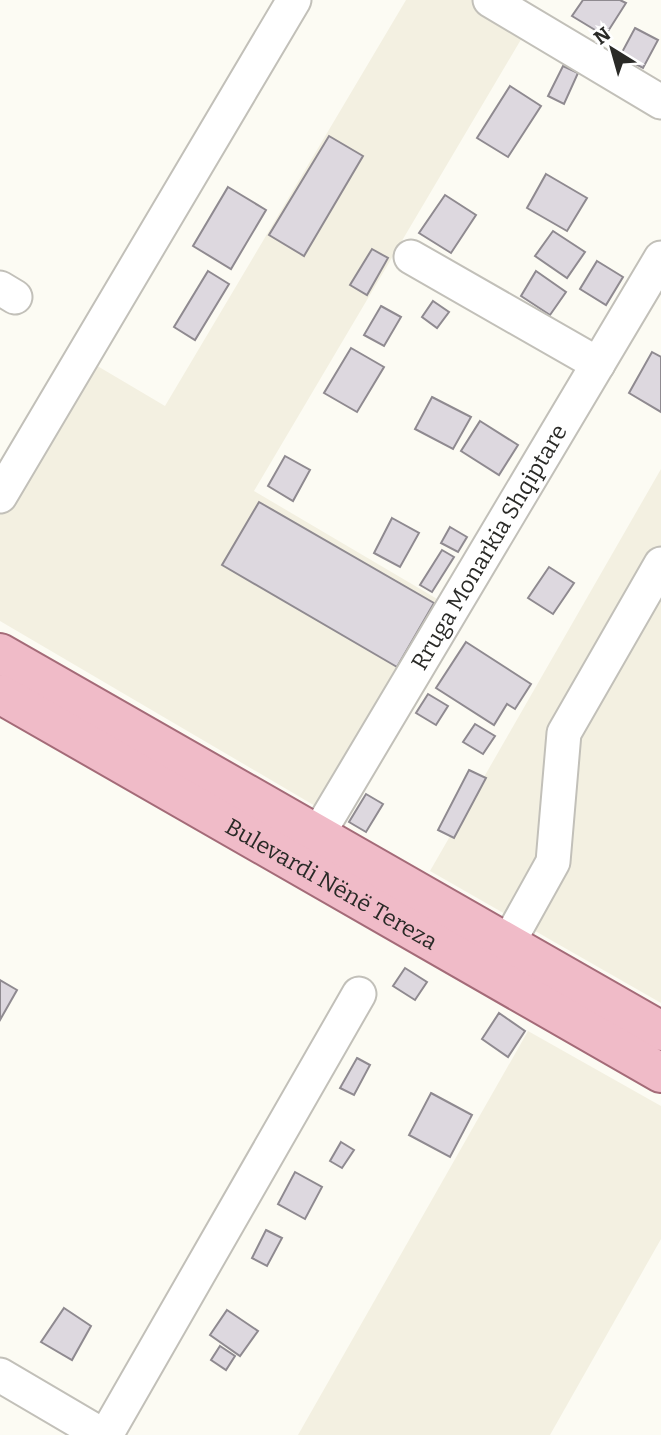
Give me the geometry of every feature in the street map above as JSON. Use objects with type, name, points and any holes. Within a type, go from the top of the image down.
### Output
[{"type":"main road","name":"Bulevardi Nënë Tereza","points":[[0,653],[661,1031]]},
{"type":"main road","name":"Bulevardi Nënë Tereza","points":[[0,694],[661,1073]]},
{"type":"street","points":[[0,496],[294,0]]},
{"type":"street","points":[[489,0],[661,103]]},
{"type":"street","points":[[411,257],[598,364]]},
{"type":"street","name":"Rruga Monarkia Shqiptare","points":[[318,834],[661,258]]},
{"type":"street","points":[[508,943],[553,862],[564,733],[661,564]]},
{"type":"street","points":[[2,1382],[104,1435],[359,994]]},
{"type":"shaded area","points":[[406,0],[473,0],[526,31],[254,491],[444,603],[322,810],[0,621],[0,511],[89,361],[165,406]]},
{"type":"shaded area","points":[[661,469],[661,1003],[430,871]]},
{"type":"shaded area","points":[[528,1031],[661,1106],[661,1239],[550,1435],[298,1435]]},
{"type":"building","points":[[583,0],[620,0],[626,3],[605,36],[572,16]]},
{"type":"building","points":[[635,28],[658,40],[643,68],[620,56]]},
{"type":"building","points":[[563,66],[578,73],[564,104],[548,96]]},
{"type":"building","points":[[510,86],[541,106],[508,157],[477,138]]},
{"type":"building","points":[[329,136],[363,156],[304,256],[269,235]]},
{"type":"building","points":[[546,174],[587,198],[567,231],[527,208]]},
{"type":"building","points":[[228,187],[266,210],[231,269],[193,246]]},
{"type":"building","points":[[445,195],[476,215],[451,253],[419,233]]},
{"type":"building","points":[[553,231],[585,252],[567,278],[535,256]]},
{"type":"building","points":[[372,249],[388,258],[367,295],[350,285]]},
{"type":"building","points":[[597,261],[623,277],[606,305],[580,289]]},
{"type":"building","points":[[208,271],[229,284],[195,340],[174,327]]},
{"type":"building","points":[[536,271],[566,292],[550,315],[521,296]]},
{"type":"building","points":[[433,301],[449,312],[437,328],[422,317]]},
{"type":"building","points":[[381,306],[401,317],[384,346],[364,335]]},
{"type":"building","points":[[351,348],[384,367],[357,412],[324,393]]},
{"type":"building","points":[[652,352],[661,357],[661,412],[629,393]]},
{"type":"building","points":[[432,397],[471,417],[453,449],[415,429]]},
{"type":"building","points":[[480,421],[518,445],[499,475],[461,451]]},
{"type":"building","points":[[285,456],[310,470],[293,501],[268,486]]},
{"type":"building","points":[[259,502],[434,603],[397,667],[222,565]]},
{"type":"building","points":[[392,518],[419,533],[400,567],[374,553]]},
{"type":"building","points":[[450,527],[467,537],[458,552],[441,543]]},
{"type":"building","points":[[442,550],[454,557],[432,592],[420,585]]},
{"type":"building","points":[[549,567],[574,583],[553,614],[528,598]]},
{"type":"building","points":[[466,642],[531,684],[515,709],[507,704],[494,725],[436,688]]},
{"type":"building","points":[[428,694],[448,706],[436,725],[416,713]]},
{"type":"building","points":[[475,724],[495,736],[483,754],[463,742]]},
{"type":"building","points":[[469,770],[486,778],[454,838],[438,830]]},
{"type":"building","points":[[366,794],[383,804],[366,832],[349,822]]},
{"type":"building","points":[[405,968],[427,982],[415,1000],[393,986]]},
{"type":"building","points":[[0,980],[17,990],[0,1020]]},
{"type":"building","points":[[499,1013],[525,1031],[508,1057],[482,1039]]},
{"type":"building","points":[[357,1058],[370,1065],[354,1095],[340,1088]]},
{"type":"building","points":[[431,1093],[472,1115],[450,1157],[409,1135]]},
{"type":"building","points":[[341,1142],[354,1150],[342,1168],[330,1161]]},
{"type":"building","points":[[295,1172],[322,1187],[305,1219],[278,1204]]},
{"type":"building","points":[[266,1230],[282,1238],[267,1266],[252,1258]]},
{"type":"building","points":[[64,1308],[91,1326],[72,1360],[41,1342]]},
{"type":"building","points":[[227,1310],[258,1331],[240,1356],[210,1335]]},
{"type":"building","points":[[220,1346],[235,1356],[226,1370],[211,1360]]}]
